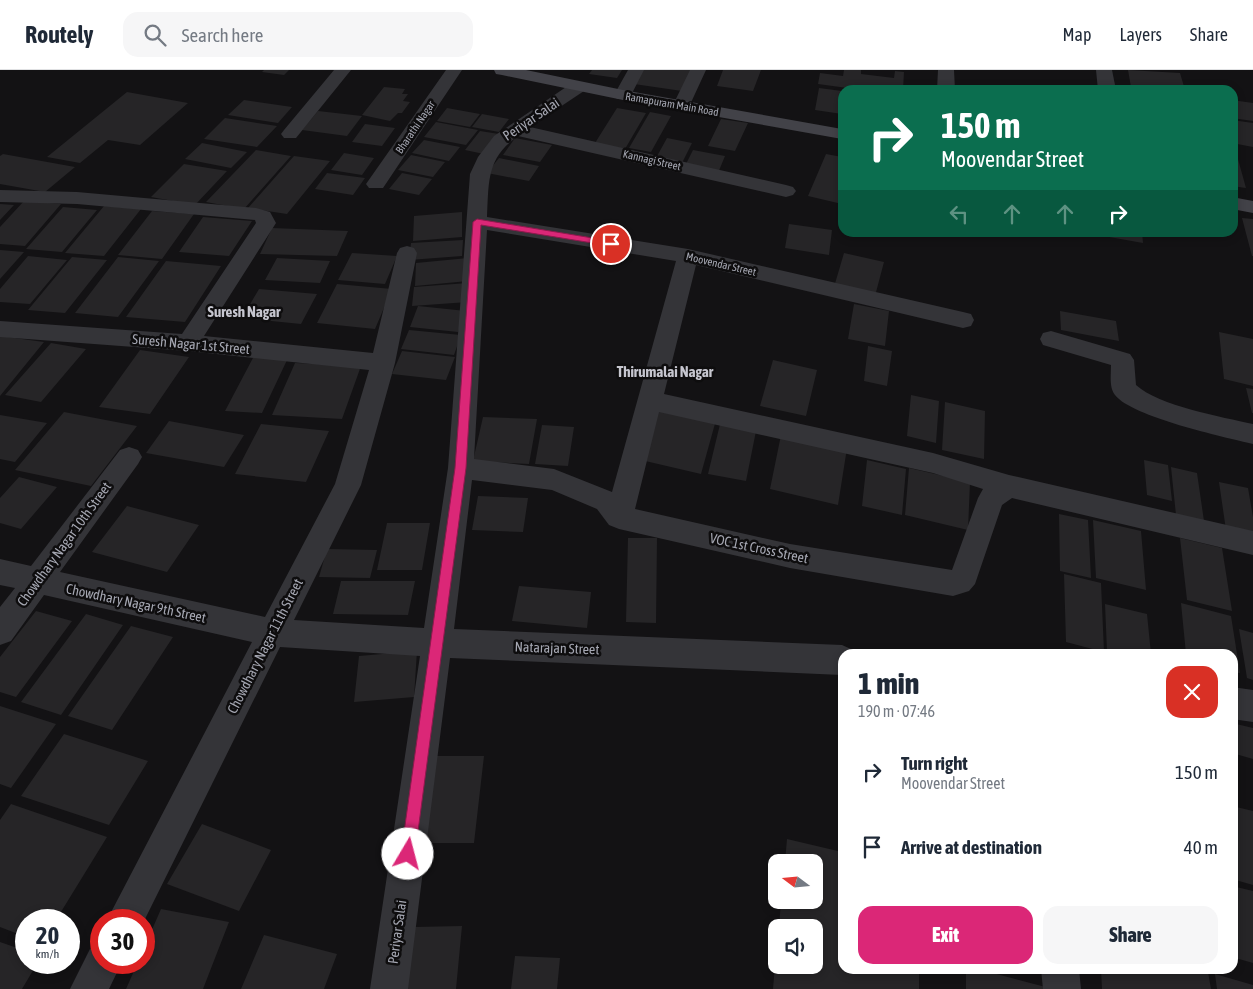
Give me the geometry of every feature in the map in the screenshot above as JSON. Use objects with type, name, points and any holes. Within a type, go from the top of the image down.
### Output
[{"type":"main road","name":"Ramapuram Main Road","points":[[502,70],[623,96],[838,133]]},
{"type":"main road","points":[[1238,204],[1253,207]]},
{"type":"street","points":[[290,134],[343,70]]},
{"type":"street","name":"Bharathi Nagar","points":[[376,184],[454,70]]},
{"type":"street","points":[[623,96],[636,70]]},
{"type":"street","points":[[682,105],[698,70]]},
{"type":"street","points":[[946,70],[946,85]]},
{"type":"street","points":[[1104,70],[1106,85]]},
{"type":"street","name":"Periyar Salai","points":[[389,989],[438,643],[460,468],[480,174],[487,157],[500,140],[578,87]]},
{"type":"street","name":"Kannagi Street","points":[[517,130],[786,191]]},
{"type":"street","points":[[0,196],[86,199],[263,216],[266,223],[188,343]]},
{"type":"street","name":"Moovendar Street","points":[[477,222],[688,256],[963,320]]},
{"type":"street","name":"Chowdhary Nagar 11th Street","points":[[131,909],[348,485],[383,362],[407,253]]},
{"type":"street","points":[[619,517],[688,256]]},
{"type":"street","name":"Suresh Nagar 1st Street","points":[[0,329],[188,343],[383,362]]},
{"type":"street","points":[[1051,339],[1122,360],[1124,389],[1134,398],[1188,418],[1253,434]]},
{"type":"street","points":[[651,401],[933,463],[1009,486],[1253,543]]},
{"type":"street","name":"Chowdhary Nagar 10th Street","points":[[0,631],[128,457]]},
{"type":"street","points":[[460,468],[554,480],[606,501],[619,517]]},
{"type":"street","name":"VOC 1st Cross Street","points":[[619,517],[790,556],[953,583],[959,582],[965,575],[992,498],[1009,486]]},
{"type":"street","name":"Chowdhary Nagar 9th Street","points":[[0,572],[36,582],[272,633]]},
{"type":"street","name":"Natarajan Street","points":[[272,633],[438,643],[838,660]]},
{"type":"street","points":[[1238,704],[1253,706]]},
{"type":"street","points":[[89,989],[97,974]]},
{"type":"street","points":[[1060,974],[1062,989]]},
{"type":"building","points":[[264,70],[289,70],[284,75],[262,72]]},
{"type":"building","points":[[592,70],[622,70],[617,78],[589,74]]},
{"type":"building","points":[[641,70],[691,70],[682,91],[634,84]]},
{"type":"building","points":[[723,70],[761,70],[753,91],[717,86]]},
{"type":"building","points":[[844,70],[861,70],[861,74],[894,78],[895,71],[904,72],[903,85],[838,85],[838,87],[818,84],[820,73],[843,76]]},
{"type":"building","points":[[1128,70],[1180,73],[1184,85],[1131,85]]},
{"type":"building","points":[[384,87],[405,89],[402,94],[408,94],[403,101],[410,102],[402,113],[398,113],[390,121],[362,115]]},
{"type":"building","points":[[819,88],[838,90],[838,113],[815,110]]},
{"type":"building","points":[[127,92],[188,103],[140,145],[108,140],[80,163],[47,157]]},
{"type":"building","points":[[244,100],[292,107],[278,123],[228,115]]},
{"type":"building","points":[[1238,101],[1253,103],[1253,121],[1238,119]]},
{"type":"building","points":[[447,108],[480,114],[470,127],[437,121]]},
{"type":"building","points":[[617,108],[646,113],[625,149],[595,143]]},
{"type":"building","points":[[318,111],[362,116],[347,136],[302,130]]},
{"type":"building","points":[[650,112],[671,116],[651,152],[629,148]]},
{"type":"building","points":[[482,114],[509,119],[499,132],[472,127]]},
{"type":"building","points":[[225,118],[277,126],[257,147],[204,139]]},
{"type":"building","points":[[721,119],[748,123],[735,151],[708,146]]},
{"type":"building","points":[[1238,121],[1253,123],[1253,147],[1238,144]]},
{"type":"building","points":[[436,122],[478,130],[466,145],[424,137]]},
{"type":"building","points":[[365,124],[395,128],[382,146],[352,142]]},
{"type":"building","points":[[480,131],[499,134],[484,154],[465,150]]},
{"type":"building","points":[[515,138],[552,145],[540,162],[503,155]]},
{"type":"building","points":[[667,138],[692,143],[682,163],[656,158]]},
{"type":"building","points":[[424,140],[460,147],[449,161],[412,153]]},
{"type":"building","points":[[202,143],[247,152],[231,168],[185,159]]},
{"type":"building","points":[[256,150],[291,156],[244,209],[206,202]]},
{"type":"building","points":[[693,150],[725,156],[718,173],[685,166]]},
{"type":"building","points":[[344,153],[374,158],[362,175],[331,170]]},
{"type":"building","points":[[3,154],[75,167],[45,192],[0,184],[0,156]]},
{"type":"building","points":[[826,154],[838,156],[838,203],[808,196]]},
{"type":"building","points":[[411,155],[445,162],[433,177],[398,170]]},
{"type":"building","points":[[294,156],[330,161],[287,214],[248,208]]},
{"type":"building","points":[[499,158],[539,166],[529,181],[487,173]]},
{"type":"building","points":[[1238,159],[1246,188],[1238,187]]},
{"type":"building","points":[[184,164],[227,171],[195,205],[151,197]]},
{"type":"building","points":[[327,173],[365,178],[353,195],[315,189]]},
{"type":"building","points":[[402,173],[432,179],[419,195],[389,189]]},
{"type":"building","points":[[24,201],[61,204],[25,246],[0,244],[0,227]]},
{"type":"building","points":[[0,204],[14,205],[0,220]]},
{"type":"building","points":[[104,206],[141,209],[104,256],[65,253]]},
{"type":"building","points":[[63,207],[97,210],[62,252],[26,249]]},
{"type":"building","points":[[152,211],[194,214],[162,259],[118,255]]},
{"type":"building","points":[[462,212],[462,237],[413,241],[414,216]]},
{"type":"building","points":[[203,217],[252,221],[229,256],[179,252]]},
{"type":"building","points":[[1242,218],[1253,219],[1253,256],[1252,256]]},
{"type":"building","points":[[789,224],[832,230],[829,255],[785,248]]},
{"type":"building","points":[[272,228],[348,231],[337,256],[260,254]]},
{"type":"building","points":[[1109,237],[1142,237],[1143,243]]},
{"type":"building","points":[[463,240],[462,256],[409,260],[411,243]]},
{"type":"building","points":[[0,250],[24,252],[0,279]]},
{"type":"building","points":[[352,253],[397,256],[385,284],[338,280]]},
{"type":"building","points":[[844,253],[884,262],[875,296],[834,287]]},
{"type":"building","points":[[28,256],[67,260],[30,304],[0,302],[0,289]]},
{"type":"building","points":[[72,257],[107,260],[65,313],[28,310]]},
{"type":"building","points":[[118,257],[159,261],[118,317],[75,313]]},
{"type":"building","points":[[277,258],[330,261],[320,283],[265,280]]},
{"type":"building","points":[[468,258],[468,281],[415,286],[416,263]]},
{"type":"building","points":[[166,261],[221,266],[185,322],[126,317]]},
{"type":"building","points":[[468,283],[468,302],[412,306],[414,287]]},
{"type":"building","points":[[337,284],[392,289],[375,329],[317,323]]},
{"type":"building","points":[[259,289],[317,294],[301,324],[242,318]]},
{"type":"building","points":[[854,304],[889,311],[885,346],[848,339]]},
{"type":"building","points":[[418,306],[466,311],[458,332],[410,327]]},
{"type":"building","points":[[1060,311],[1116,321],[1119,341],[1061,330]]},
{"type":"building","points":[[409,330],[461,335],[454,355],[401,349]]},
{"type":"building","points":[[1219,332],[1253,339],[1253,386],[1224,379]]},
{"type":"building","points":[[0,336],[44,342],[0,396]]},
{"type":"building","points":[[51,343],[86,349],[41,402],[5,395]]},
{"type":"building","points":[[868,346],[892,351],[887,386],[864,381]]},
{"type":"building","points":[[140,350],[189,357],[150,414],[99,407]]},
{"type":"building","points":[[402,351],[455,357],[446,380],[392,374]]},
{"type":"building","points":[[254,356],[288,358],[262,413],[225,411]]},
{"type":"building","points":[[773,360],[817,370],[806,416],[760,406]]},
{"type":"building","points":[[295,363],[361,366],[342,419],[272,415]]},
{"type":"building","points":[[1246,388],[1253,389],[1253,413],[1252,413]]},
{"type":"building","points":[[911,395],[939,401],[936,443],[907,436]]},
{"type":"building","points":[[945,402],[985,411],[984,459],[942,450]]},
{"type":"building","points":[[658,408],[716,420],[701,474],[641,460]]},
{"type":"building","points":[[64,412],[137,426],[91,486],[15,470]]},
{"type":"building","points":[[0,415],[47,423],[15,462],[0,459]]},
{"type":"building","points":[[483,417],[537,419],[529,464],[473,461]]},
{"type":"building","points":[[721,420],[757,426],[746,481],[708,474]]},
{"type":"building","points":[[169,421],[244,435],[224,467],[146,453]]},
{"type":"building","points":[[261,424],[329,431],[306,482],[235,474]]},
{"type":"building","points":[[542,425],[574,427],[568,466],[535,464]]},
{"type":"building","points":[[781,435],[847,448],[838,505],[770,489]]},
{"type":"building","points":[[867,460],[906,469],[902,515],[862,506]]},
{"type":"building","points":[[1144,460],[1168,465],[1172,501],[1147,495]]},
{"type":"building","points":[[1171,467],[1197,473],[1204,521],[1176,515]]},
{"type":"building","points":[[909,468],[970,482],[968,530],[905,515]]},
{"type":"building","points":[[19,477],[57,487],[21,529],[0,523],[0,498]]},
{"type":"building","points":[[1219,482],[1248,488],[1253,517],[1253,536],[1226,530]]},
{"type":"building","points":[[478,496],[528,498],[523,532],[472,530]]},
{"type":"building","points":[[127,506],[199,525],[167,572],[92,552]]},
{"type":"building","points":[[1059,514],[1088,520],[1091,578],[1060,571]]},
{"type":"building","points":[[1093,520],[1141,531],[1146,590],[1096,578]]},
{"type":"building","points":[[387,523],[430,523],[422,570],[377,570]]},
{"type":"building","points":[[628,538],[657,538],[656,623],[626,622]]},
{"type":"building","points":[[1180,538],[1222,548],[1232,611],[1187,600]]},
{"type":"building","points":[[327,549],[377,550],[370,578],[319,577]]},
{"type":"building","points":[[1064,574],[1101,583],[1104,649],[1093,649],[1066,642]]},
{"type":"building","points":[[341,581],[415,581],[408,615],[333,614]]},
{"type":"building","points":[[519,586],[591,592],[587,628],[512,621]]},
{"type":"building","points":[[1181,603],[1231,616],[1236,649],[1186,649]]},
{"type":"building","points":[[1105,604],[1147,614],[1150,649],[1107,649]]},
{"type":"building","points":[[36,611],[72,621],[16,697],[0,692],[0,657]]},
{"type":"building","points":[[86,614],[123,625],[61,715],[21,702]]},
{"type":"building","points":[[131,626],[173,637],[112,730],[68,716]]},
{"type":"building","points":[[1239,629],[1253,633],[1253,680],[1247,678]]},
{"type":"building","points":[[417,651],[414,697],[354,702],[359,656]]},
{"type":"building","points":[[0,706],[56,724],[11,788],[0,784]]},
{"type":"building","points":[[1238,724],[1253,728],[1253,759],[1238,755]]},
{"type":"building","points":[[64,734],[148,761],[109,825],[21,796]]},
{"type":"building","points":[[436,756],[484,756],[474,843],[423,843]]},
{"type":"building","points":[[11,804],[107,837],[63,909],[15,909],[15,933],[0,927],[0,820]]},
{"type":"building","points":[[1238,807],[1253,811],[1253,885],[1238,881]]},
{"type":"building","points":[[202,824],[271,850],[239,911],[167,884]]},
{"type":"building","points":[[787,839],[838,851],[838,974],[919,974],[919,989],[773,989],[774,974],[823,974],[823,919],[780,919],[780,909],[823,909],[823,854],[786,854]]},
{"type":"building","points":[[1238,887],[1253,891],[1253,963],[1238,959]]},
{"type":"building","points":[[161,909],[229,922],[203,989],[126,989],[133,974],[155,974],[155,923]]},
{"type":"building","points":[[462,926],[456,989],[407,989],[415,927]]},
{"type":"building","points":[[264,935],[337,954],[324,989],[241,989]]},
{"type":"building","points":[[0,942],[15,947],[15,974],[31,974],[22,989],[0,989]]},
{"type":"building","points":[[515,956],[560,958],[557,989],[511,989]]},
{"type":"building","points":[[966,974],[997,974],[1053,989],[966,989]]},
{"type":"building","points":[[1101,974],[1208,974],[1211,989],[1102,989]]},
{"type":"building","points":[[1215,974],[1253,985],[1253,989],[1217,989]]},
{"type":"district","name":"Suresh Nagar","points":[[244,311]]},
{"type":"district","name":"Thirumalai Nagar","points":[[665,371]]},
{"type":"route","points":[[408,854],[438,643],[460,468],[477,222],[611,244]]}]
